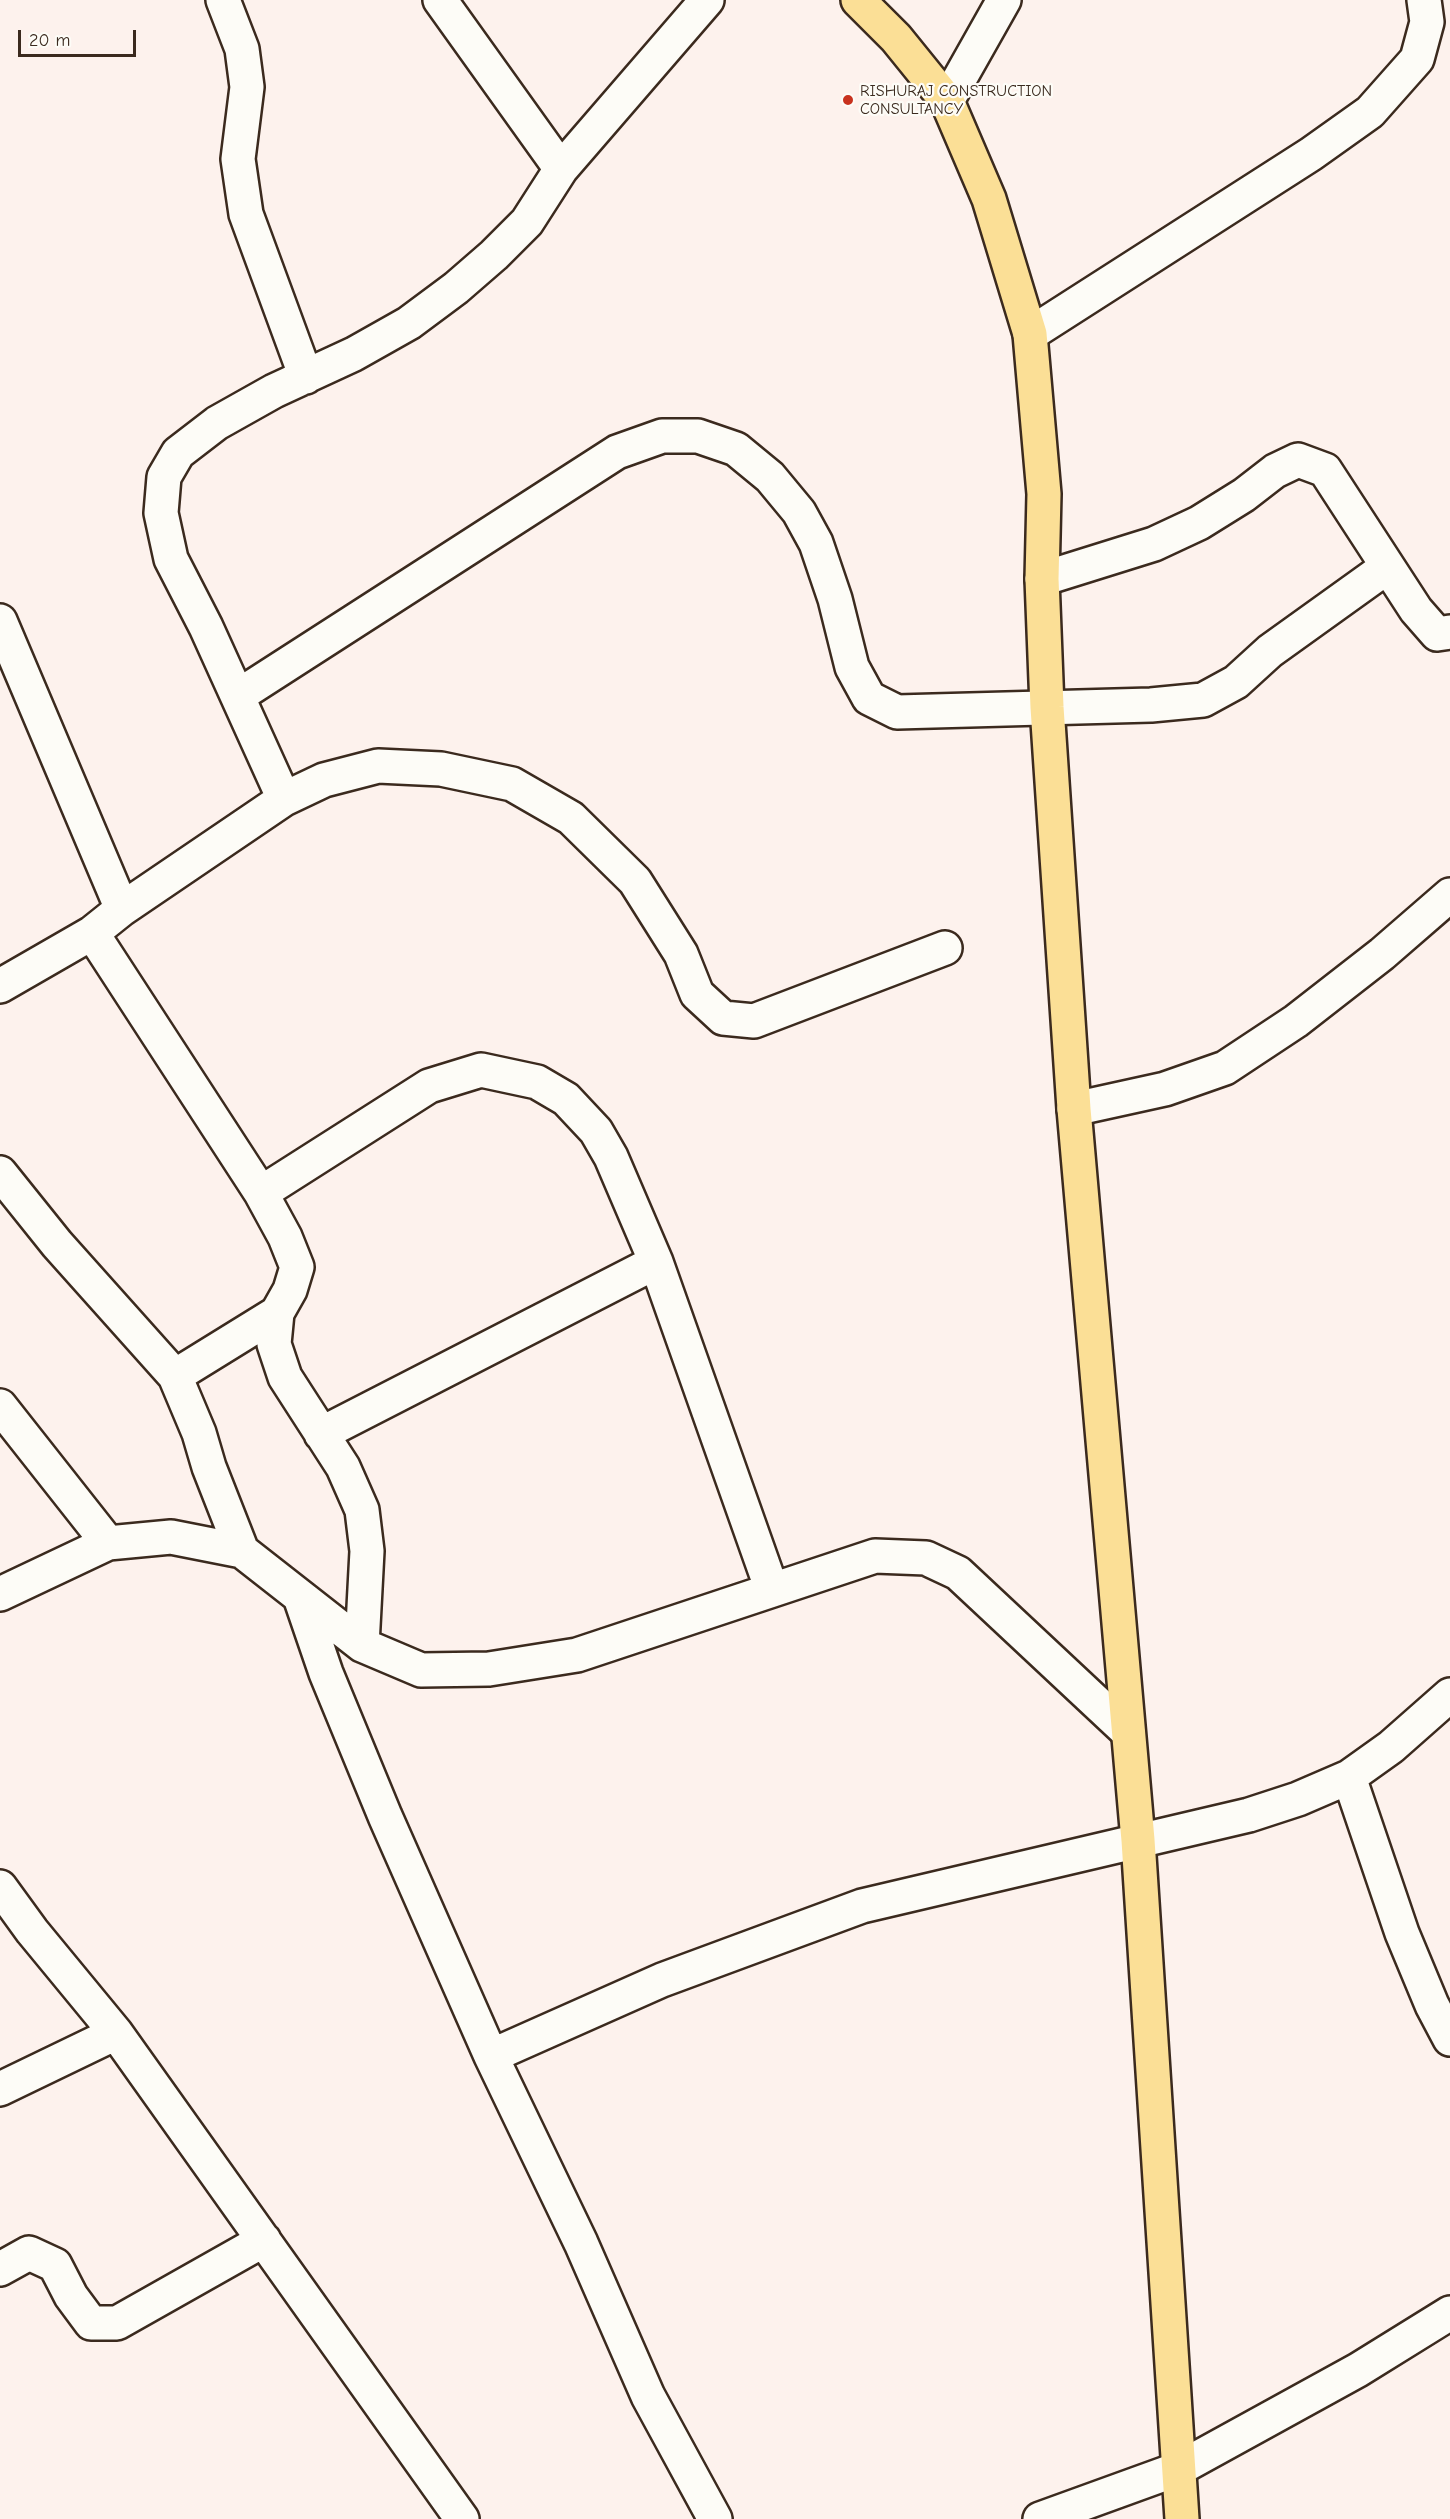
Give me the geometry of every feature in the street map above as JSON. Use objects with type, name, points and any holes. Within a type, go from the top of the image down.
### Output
[{"type":"highway","points":[[858,0],[896,38],[947,101],[989,199],[1030,334],[1044,494],[1042,579],[1047,707],[1074,1109],[1138,1840],[1182,2519]]},
{"type":"street","points":[[223,0],[242,49],[247,87],[238,159],[246,214],[306,377]]},
{"type":"street","points":[[440,0],[561,169]]},
{"type":"street","points":[[284,799],[238,696],[171,559],[161,513],[164,477],[178,453],[217,423],[409,323],[456,288],[528,222],[561,169],[707,0]]},
{"type":"street","points":[[947,101],[1004,0]]},
{"type":"street","points":[[1030,334],[1311,154],[1370,112],[1417,59],[1427,22],[1424,0]]},
{"type":"street","points":[[238,696],[617,452],[662,436],[698,436],[735,448],[770,477],[799,512],[816,543],[835,599],[852,667],[869,698],[897,712],[1152,705],[1203,700],[1236,682],[1270,651],[1387,567]]},
{"type":"street","points":[[1042,579],[1163,539],[1208,517],[1244,495],[1275,471],[1298,459],[1325,470],[1416,610],[1437,634],[1450,632]]},
{"type":"street","points":[[0,621],[122,909]]},
{"type":"street","points":[[0,986],[92,933],[122,909],[284,799],[324,780],[378,766],[441,769],[512,784],[571,818],[635,881],[681,954],[697,994],[723,1018],[754,1021],[945,948]]},
{"type":"street","points":[[1074,1109],[1165,1089],[1225,1068],[1296,1021],[1382,954],[1450,895]]},
{"type":"street","points":[[92,933],[261,1193],[285,1237],[297,1267],[290,1290],[277,1313],[274,1344],[285,1377],[343,1467],[362,1510],[367,1551],[362,1645]]},
{"type":"street","points":[[261,1193],[429,1086],[481,1070],[537,1082],[566,1099],[596,1131],[611,1157],[656,1262],[772,1590]]},
{"type":"street","points":[[0,1173],[57,1244],[175,1376],[199,1433],[208,1467],[242,1551]]},
{"type":"street","points":[[321,1434],[656,1262]]},
{"type":"street","points":[[175,1376],[277,1313]]},
{"type":"street","points":[[0,1407],[108,1543]]},
{"type":"street","points":[[0,1594],[108,1543],[171,1536],[242,1551],[362,1645],[421,1670],[489,1669],[577,1655],[875,1556],[926,1558],[958,1573],[1128,1732]]},
{"type":"street","points":[[300,1597],[326,1673],[385,1816],[491,2056],[581,2243],[648,2396],[715,2519]]},
{"type":"street","points":[[491,2056],[662,1980],[862,1906],[1249,1815],[1298,1799],[1349,1777],[1391,1747],[1448,1698]]},
{"type":"street","points":[[1349,1777],[1402,1934],[1432,2005],[1450,2039]]},
{"type":"street","points":[[0,1887],[32,1931],[116,2033],[462,2519]]},
{"type":"street","points":[[0,2089],[116,2033]]},
{"type":"street","points":[[0,2269],[29,2253],[55,2265],[71,2296],[91,2323],[117,2323],[264,2240]]},
{"type":"street","points":[[1040,2519],[1178,2469],[1358,2370],[1450,2313]]},
{"type":"place","name":"RISHURAJ CONSTRUCTION CONSULTANCY","points":[[848,100]]}]
